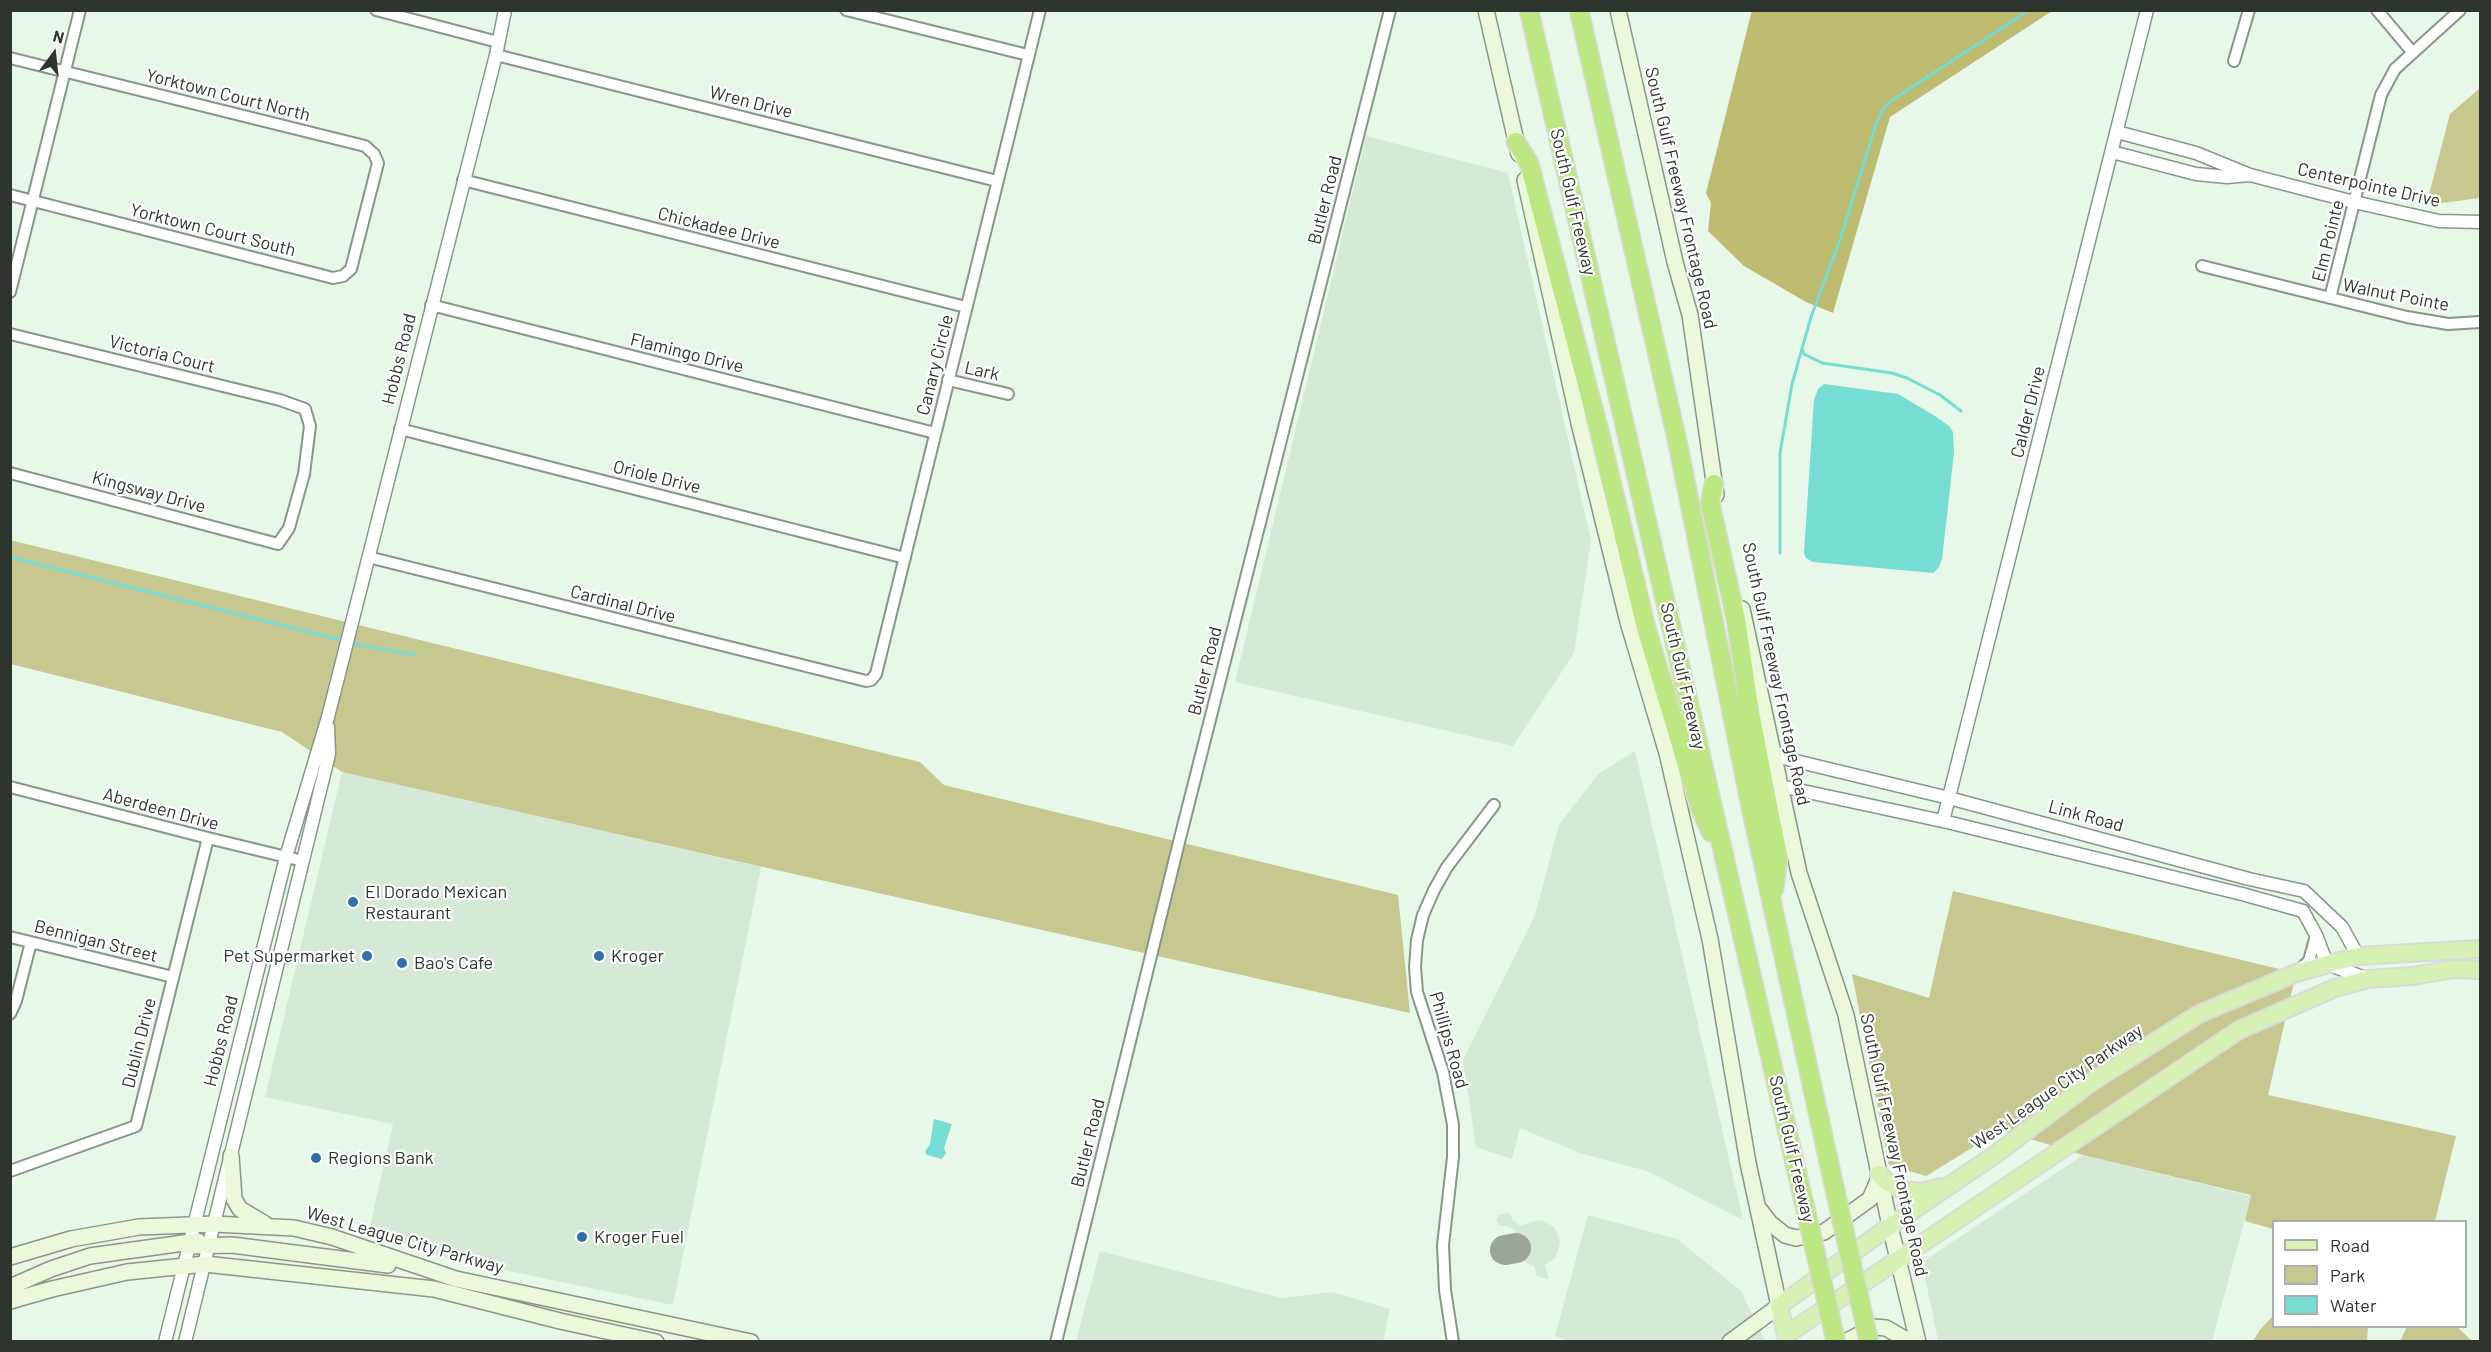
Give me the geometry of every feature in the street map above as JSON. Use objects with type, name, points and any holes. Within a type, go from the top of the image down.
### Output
[{"type":"highway","name":"South Gulf Freeway","points":[[1529,10],[1836,1341]]},
{"type":"highway","name":"South Gulf Freeway","points":[[1579,10],[1677,440],[1772,902],[1869,1341]]},
{"type":"highway","points":[[1516,142],[1529,163],[1601,438],[1646,628],[1699,805],[1727,865]]},
{"type":"highway","points":[[1714,484],[1710,503],[1736,619],[1749,706],[1778,858],[1772,902]]},
{"type":"main road","points":[[1486,10],[1579,423],[1628,622],[1666,753],[1710,939],[1757,1205],[1779,1306],[1783,1339],[2239,1030],[2335,988],[2368,980],[2413,976],[2453,969],[2481,970]]},
{"type":"main road","name":"South Gulf Freeway Frontage Road","points":[[1618,10],[1675,262],[1690,315],[1714,484],[1799,873],[1846,1016],[1890,1226],[1918,1341]]},
{"type":"main road","name":"West League City Parkway","points":[[1730,1341],[1890,1226],[1996,1154],[2093,1081],[2199,1014],[2295,973],[2358,956],[2481,949]]},
{"type":"main road","points":[[231,1156],[234,1198],[244,1212],[268,1226]]},
{"type":"main road","points":[[1757,1205],[1770,1223],[1785,1236],[1796,1238],[1824,1232],[1870,1199],[1879,1175],[1902,1190],[1922,1192],[1951,1185]]},
{"type":"main road","name":"West League City Parkway","points":[[10,1257],[82,1237],[139,1227],[214,1224],[294,1228],[332,1237],[456,1278],[751,1341]]},
{"type":"main road","points":[[10,1287],[51,1269],[90,1256],[210,1243],[379,1263],[456,1278]]},
{"type":"main road","name":"West League City Parkway","points":[[10,1301],[127,1272],[205,1264],[434,1289],[560,1321],[656,1341]]},
{"type":"main road","points":[[640,1338],[650,1320]]},
{"type":"main road","points":[[1845,1341],[1874,1327],[1886,1328],[1910,1341]]},
{"type":"street","points":[[10,292],[80,10]]},
{"type":"street","name":"Wren Drive","points":[[376,10],[415,15],[497,49],[997,181]]},
{"type":"street","name":"Hobbs Road","points":[[165,1341],[286,857],[328,717],[506,10]]},
{"type":"street","points":[[846,10],[1028,55]]},
{"type":"street","name":"Canary Circle","points":[[871,680],[876,674],[1040,10]]},
{"type":"street","name":"Butler Road","points":[[1056,1341],[1182,828],[1390,10]]},
{"type":"street","name":"Calder Drive","points":[[1943,821],[2147,10]]},
{"type":"street","points":[[2234,61],[2249,10]]},
{"type":"street","points":[[2377,10],[2413,53]]},
{"type":"street","name":"Elm Pointe","points":[[2330,298],[2380,95],[2395,69],[2460,10]]},
{"type":"street","name":"Yorktown Court North","points":[[10,58],[365,146],[374,154],[378,163],[366,216]]},
{"type":"street","name":"Centerpointe Drive","points":[[2116,132],[2196,153],[2250,175],[2354,202],[2439,221],[2481,222]]},
{"type":"street","name":"Centerpointe Drive","points":[[2112,152],[2204,175],[2250,175]]},
{"type":"street","name":"Chickadee Drive","points":[[463,180],[966,307]]},
{"type":"street","name":"Yorktown Court South","points":[[10,195],[333,278],[343,276],[351,269],[366,216]]},
{"type":"street","name":"Walnut Pointe","points":[[2202,266],[2406,318],[2448,324],[2481,322]]},
{"type":"street","name":"Flamingo Drive","points":[[431,305],[935,433]]},
{"type":"street","name":"Victoria Court","points":[[10,334],[280,400],[305,409],[309,426],[304,474],[289,528],[278,544]]},
{"type":"street","name":"Lark","points":[[948,380],[1008,394]]},
{"type":"street","name":"Oriole Drive","points":[[400,429],[905,558]]},
{"type":"street","name":"Kingsway Drive","points":[[10,473],[278,544]]},
{"type":"street","name":"Cardinal Drive","points":[[368,557],[866,681],[871,680]]},
{"type":"street","name":"Hobbs Road","points":[[185,1341],[329,754],[328,717]]},
{"type":"street","name":"Link Road","points":[[1775,756],[1949,798],[2249,879],[2304,891],[2338,922],[2358,956]]},
{"type":"street","points":[[1780,786],[1943,821],[2303,911],[2316,935],[2327,964],[2368,980]]},
{"type":"street","name":"Aberdeen Drive","points":[[10,787],[303,861]]},
{"type":"street","name":"Phillips Road","points":[[1452,1341],[1445,1290],[1443,1245],[1453,1157],[1453,1125],[1443,1072],[1417,992],[1415,967],[1417,940],[1423,915],[1447,867],[1494,805]]},
{"type":"street","points":[[2091,857],[2096,837]]},
{"type":"street","name":"Dublin Drive","points":[[10,1171],[136,1126],[208,838]]},
{"type":"street","points":[[2295,973],[2308,961],[2316,935]]},
{"type":"street","name":"Bennigan Street","points":[[10,937],[173,977]]},
{"type":"street","points":[[10,1014],[16,1001],[31,942]]},
{"type":"shaded area","points":[[1752,10],[2052,11],[1890,117],[1833,313],[1806,302],[1744,266],[1708,231],[1711,203],[1706,193]]},
{"type":"shaded area","points":[[1366,136],[1508,173],[1591,541],[1574,653],[1513,746],[1235,682]]},
{"type":"shaded area","points":[[1635,751],[1743,1220],[1647,1171],[1580,1153],[1520,1128],[1512,1159],[1476,1147],[1463,1060],[1535,915],[1559,825],[1598,774]]},
{"type":"shaded area","points":[[342,772],[761,867],[673,1305],[446,1258],[369,1231],[393,1124],[265,1097]]},
{"type":"shaded area","points":[[2083,1155],[2251,1196],[2212,1341],[1938,1341],[1922,1262]]},
{"type":"shaded area","points":[[1510,1214],[1513,1221],[1521,1226],[1542,1220],[1554,1227],[1560,1240],[1555,1258],[1545,1265],[1549,1279],[1536,1276],[1535,1267],[1522,1260],[1516,1251],[1498,1258],[1494,1257],[1491,1246],[1497,1243],[1504,1246],[1514,1243],[1516,1232],[1510,1227],[1499,1225],[1496,1220],[1499,1215]]},
{"type":"shaded area","points":[[1588,1215],[1677,1239],[1741,1291],[1765,1341],[1571,1342],[1555,1336]]},
{"type":"shaded area","points":[[1100,1251],[1281,1298],[1332,1292],[1390,1309],[1383,1341],[1076,1341]]},
{"type":"green space","points":[[2480,88],[2480,198],[2442,203],[2427,202],[2450,114]]},
{"type":"green space","points":[[10,540],[920,762],[944,785],[1398,895],[1410,1013],[342,772],[282,732],[11,664]]},
{"type":"green space","points":[[1953,891],[2296,973],[2268,1095],[2456,1136],[2435,1220],[2272,1220],[2272,1229],[2245,1221],[2251,1195],[2083,1155],[2001,1130],[1926,1176],[1889,1165],[1852,974],[1929,998]]},
{"type":"green space","points":[[2272,1317],[2272,1328],[2368,1328],[2367,1341],[2253,1341]]},
{"type":"green space","points":[[2406,1328],[2458,1328],[2472,1341],[2400,1341]]},
{"type":"water","points":[[1824,384],[1898,394],[1935,416],[1949,426],[1953,432],[1954,453],[1942,559],[1939,567],[1933,573],[1813,562],[1806,558],[1804,553],[1814,400],[1818,389]]},
{"type":"water","points":[[934,1119],[952,1124],[944,1148],[946,1153],[942,1159],[927,1155],[925,1152],[930,1144]]},
{"type":"waterway","points":[[1780,553],[1780,453],[1792,384],[1811,317],[1840,240],[1877,121],[1891,101],[2029,10]]},
{"type":"waterway","points":[[1802,349],[1804,354],[1822,363],[1892,373],[1907,378],[1940,395],[1961,411]]},
{"type":"waterway","points":[[10,557],[345,641]]},
{"type":"waterway","points":[[351,643],[414,655]]},
{"type":"taxiway","points":[[1505,1250],[1516,1248]]},
{"type":"place","name":"El Dorado Mexican Restaurant","points":[[353,902]]},
{"type":"place","name":"Pet Supermarket","points":[[367,956]]},
{"type":"place","name":"Kroger","points":[[599,956]]},
{"type":"place","name":"Bao's Cafe","points":[[402,963]]},
{"type":"place","name":"Regions Bank","points":[[316,1158]]},
{"type":"place","name":"Kroger Fuel","points":[[582,1237]]}]
